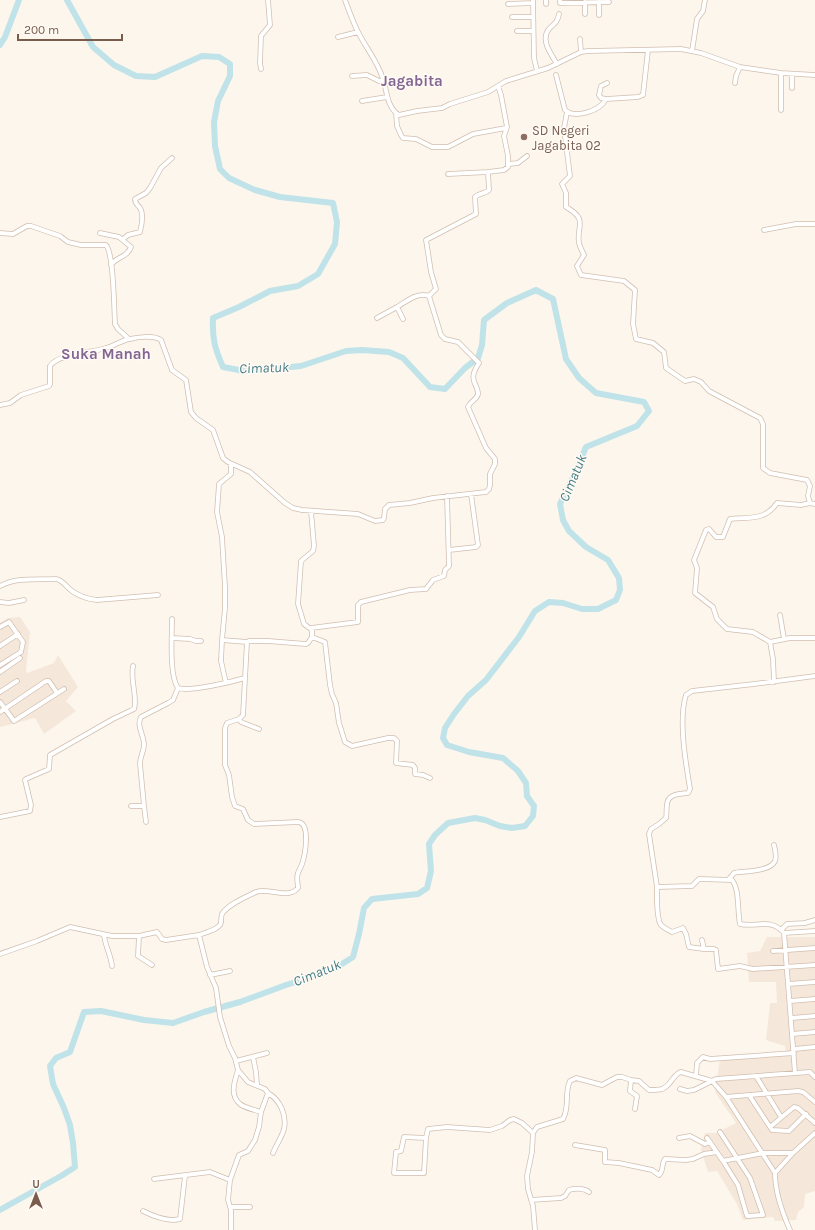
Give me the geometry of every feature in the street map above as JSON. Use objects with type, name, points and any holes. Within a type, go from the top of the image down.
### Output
[{"type":"street","points":[[261,69],[261,36],[270,25],[268,0]]},
{"type":"street","points":[[345,0],[358,32],[377,63],[384,81],[387,97],[396,113],[397,126],[403,138],[416,139],[432,147],[448,147],[473,134],[506,128]]},
{"type":"street","points":[[560,0],[560,3],[609,2]]},
{"type":"street","points":[[692,51],[696,19],[703,11],[705,0]]},
{"type":"street","points":[[508,4],[533,2],[534,58],[536,71]]},
{"type":"street","points":[[585,2],[585,14]]},
{"type":"street","points":[[599,2],[599,15]]},
{"type":"street","points":[[557,64],[549,50],[546,38],[548,30],[557,22],[559,14]]},
{"type":"street","points":[[512,17],[533,17]]},
{"type":"street","points":[[516,31],[533,31]]},
{"type":"street","points":[[338,38],[358,32]]},
{"type":"street","points":[[580,39],[581,52]]},
{"type":"street","points":[[396,113],[401,115],[417,111],[438,109],[488,92],[506,81],[557,64],[581,52],[607,50],[692,51],[740,67],[781,73],[815,75]]},
{"type":"street","points":[[607,84],[601,86],[599,95],[601,98],[638,97],[643,95],[648,50]]},
{"type":"street","points":[[735,83],[740,67]]},
{"type":"street","points":[[781,73],[781,110]]},
{"type":"street","points":[[792,74],[792,88]]},
{"type":"street","points":[[352,76],[367,75],[379,81],[384,81]]},
{"type":"street","points":[[556,75],[562,103],[567,112],[564,128],[570,176],[562,184],[566,193],[566,207],[574,211],[580,221],[579,243],[584,255],[577,266],[581,275],[624,281],[635,290],[633,324],[636,339],[653,343],[664,352],[666,368],[685,381],[694,379],[701,382],[709,391],[760,418],[763,424],[763,468],[770,473],[807,480],[810,486],[808,496],[813,503],[801,505],[777,503],[772,510],[763,516],[730,519],[723,537],[716,537],[709,529],[706,530],[694,560],[697,568],[695,593],[713,607],[717,619],[726,629],[753,632],[770,642],[784,639],[815,638]]},
{"type":"street","points":[[448,174],[488,172],[506,169],[509,164],[504,139],[506,128],[501,95],[498,86]]},
{"type":"street","points":[[362,101],[387,97]]},
{"type":"street","points":[[567,112],[587,113],[601,106],[606,99]]},
{"type":"street","points":[[509,164],[518,163],[527,156]]},
{"type":"street","points":[[123,239],[128,235],[140,232],[142,215],[141,209],[135,203],[135,199],[146,193],[161,168],[172,158]]},
{"type":"street","points":[[430,296],[436,289],[431,272],[426,239],[476,214],[475,198],[477,195],[487,193],[489,190],[488,172]]},
{"type":"street","points":[[764,230],[796,224],[815,224]]},
{"type":"street","points":[[0,233],[13,234],[27,226],[31,226],[60,236],[68,242],[81,245],[106,245],[109,249],[111,266],[115,324],[129,339]]},
{"type":"street","points":[[100,233],[119,237],[131,246],[130,250],[124,256],[115,260],[111,266]]},
{"type":"street","points":[[377,318],[417,295],[430,296]]},
{"type":"street","points":[[0,405],[10,403],[21,395],[49,386],[50,366],[56,360],[105,349],[129,339],[154,337],[161,340],[172,370],[184,378],[187,382],[191,412],[196,418],[213,430],[223,458],[231,464],[250,472],[273,494],[289,506],[310,511],[358,514],[372,521],[379,521],[384,518],[385,509],[389,505],[410,503],[447,496],[482,493],[489,489],[491,482],[490,474],[495,462],[494,458],[486,448],[468,408],[469,404],[475,399],[478,393],[474,372],[479,363],[458,342],[442,337],[430,296]]},
{"type":"street","points":[[397,307],[403,319]]},
{"type":"street","points":[[226,683],[222,667],[225,587],[222,537],[217,518],[217,502],[219,484],[231,474],[231,464]]},
{"type":"street","points":[[449,550],[476,547],[478,545],[470,494]]},
{"type":"street","points":[[310,511],[314,546],[301,561],[298,600],[304,624],[311,628],[358,622],[358,605],[361,602],[410,590],[427,588],[433,580],[443,577],[449,566],[447,496]]},
{"type":"street","points":[[0,586],[20,579],[60,579],[74,592],[89,599],[99,601],[115,598],[158,595]]},
{"type":"street","points":[[0,602],[9,603],[24,600]]},
{"type":"street","points":[[780,615],[784,639]]},
{"type":"street","points":[[172,619],[173,671],[175,683],[178,688]]},
{"type":"street","points":[[0,627],[9,622],[23,642],[20,652],[0,666]]},
{"type":"street","points":[[222,640],[306,644],[312,636],[311,628]]},
{"type":"street","points":[[0,646],[18,634]]},
{"type":"street","points":[[312,636],[326,642],[331,690],[336,703],[345,742],[352,746],[382,739],[394,738],[397,741],[396,763],[414,765],[415,774],[430,778]]},
{"type":"street","points":[[172,638],[201,641]]},
{"type":"street","points":[[0,954],[70,927],[104,935],[139,936],[157,932],[162,939],[166,940],[199,935],[219,926],[222,923],[222,915],[226,910],[237,902],[256,892],[264,890],[291,893],[297,890],[298,874],[305,854],[306,843],[306,831],[301,822],[254,824],[248,820],[243,809],[235,806],[234,804],[230,775],[225,765],[225,728],[227,723],[239,719],[243,715],[247,642]]},
{"type":"street","points":[[770,642],[773,659],[774,682]]},
{"type":"street","points":[[0,672],[20,658]]},
{"type":"street","points":[[134,666],[132,681],[135,702],[134,710]]},
{"type":"street","points":[[815,676],[692,691],[686,695],[684,699],[683,726],[684,746],[690,789],[688,793],[671,796],[667,802],[666,818],[650,831],[660,922],[662,926],[672,932],[683,928],[689,947],[716,950],[718,969],[740,966],[753,969],[815,965]]},
{"type":"street","points":[[178,688],[186,689],[226,683],[245,678]]},
{"type":"street","points":[[0,692],[16,681]]},
{"type":"street","points":[[0,712],[47,681],[57,693]]},
{"type":"street","points":[[146,822],[140,758],[144,745],[139,722],[141,717],[172,701],[178,688]]},
{"type":"street","points":[[0,702],[14,721],[64,689]]},
{"type":"street","points":[[134,710],[141,717]]},
{"type":"street","points":[[0,817],[30,811],[31,805],[25,780],[49,769],[50,755],[108,721],[134,710]]},
{"type":"street","points":[[239,719],[240,721],[259,729]]},
{"type":"street","points":[[131,806],[144,806]]},
{"type":"street","points":[[729,879],[734,872],[764,869],[773,864],[776,858],[774,845]]},
{"type":"street","points":[[657,887],[692,886],[699,879],[729,879],[735,884],[740,924],[767,924],[774,926],[783,932],[815,931]]},
{"type":"street","points":[[795,1073],[792,1018],[783,932],[787,924],[805,923],[815,920]]},
{"type":"street","points":[[104,935],[112,966]]},
{"type":"street","points":[[199,935],[202,952],[215,984],[220,1017],[228,1046],[236,1061],[238,1070],[246,1081],[265,1089],[268,1093],[275,1097],[282,1111],[284,1122],[283,1133],[273,1153]]},
{"type":"street","points":[[139,936],[138,956],[152,965]]},
{"type":"street","points":[[702,940],[704,949]]},
{"type":"street","points":[[773,951],[815,948]]},
{"type":"street","points":[[210,974],[230,971]]},
{"type":"street","points":[[788,984],[815,982]]},
{"type":"street","points":[[790,1001],[815,999]]},
{"type":"street","points":[[792,1018],[815,1016]]},
{"type":"street","points":[[792,1034],[815,1032]]},
{"type":"street","points":[[696,1076],[697,1063],[703,1056],[710,1059],[794,1051],[815,1047]]},
{"type":"street","points":[[236,1061],[266,1053]]},
{"type":"street","points":[[253,1056],[256,1072],[256,1085]]},
{"type":"street","points":[[238,1070],[233,1090],[238,1102],[261,1112]]},
{"type":"street","points":[[535,1230],[534,1214],[528,1189],[527,1174],[532,1152],[533,1133],[537,1127],[563,1119],[568,1105],[568,1085],[570,1081],[577,1078],[601,1085],[619,1077],[625,1077],[641,1082],[649,1090],[660,1090],[666,1087],[679,1072],[712,1081],[726,1097],[763,1153],[774,1173],[775,1184],[783,1214],[790,1230]]},
{"type":"street","points":[[680,1089],[687,1091],[694,1090],[716,1079],[810,1072],[815,1077]]},
{"type":"street","points":[[756,1076],[781,1116]]},
{"type":"street","points":[[631,1080],[630,1091],[637,1096],[635,1109]]},
{"type":"street","points":[[726,1097],[801,1091],[815,1102]]},
{"type":"street","points":[[231,1230],[230,1207],[228,1200],[230,1180],[239,1155],[248,1151],[255,1140],[260,1127],[261,1112],[268,1093]]},
{"type":"street","points":[[749,1095],[772,1130],[789,1131],[806,1114]]},
{"type":"street","points":[[770,1127],[781,1116],[794,1107],[806,1114],[815,1123]]},
{"type":"street","points":[[426,1138],[404,1137],[401,1151],[396,1152],[394,1173],[424,1173],[428,1129],[447,1127],[490,1130],[502,1126],[514,1119],[522,1122],[533,1133]]},
{"type":"street","points":[[707,1138],[738,1185],[747,1216],[763,1215],[751,1180],[720,1132]]},
{"type":"street","points":[[774,1173],[815,1133]]},
{"type":"street","points":[[679,1138],[690,1136],[705,1144],[710,1142]]},
{"type":"street","points":[[575,1145],[605,1150],[605,1162],[619,1163],[652,1170],[659,1175],[661,1173],[662,1163],[665,1160],[690,1160],[704,1154],[717,1152]]},
{"type":"street","points":[[723,1161],[763,1153],[793,1153]]},
{"type":"street","points":[[154,1179],[212,1172],[230,1180]]},
{"type":"street","points":[[143,1211],[155,1216],[173,1220],[180,1219],[185,1176]]},
{"type":"street","points":[[531,1200],[561,1198],[565,1196],[569,1190],[574,1188],[587,1190],[590,1192]]},
{"type":"street","points":[[230,1207],[250,1207]]},
{"type":"shaded area","points":[[20,617],[30,632],[27,673],[54,663],[58,655],[78,687],[66,701],[76,711],[44,734],[35,718],[0,727],[0,623],[8,618]]},
{"type":"shaded area","points":[[767,937],[815,937],[815,1191],[805,1194],[804,1207],[798,1212],[796,1220],[775,1221],[773,1217],[743,1220],[737,1204],[717,1171],[708,1172],[701,1150],[705,1133],[716,1133],[736,1123],[715,1092],[720,1059],[786,1053],[785,1046],[766,1040],[770,1003],[777,1003],[776,982],[749,982],[747,953],[760,951]]},
{"type":"waterway","name":"Cimatuk","points":[[0,45],[5,37],[19,0]]},
{"type":"waterway","name":"Cimatuk","points":[[0,1210],[75,1167],[70,1125],[53,1084],[50,1066],[56,1058],[70,1052],[84,1012],[101,1011],[144,1020],[173,1023],[204,1012],[240,1002],[334,969],[353,957],[364,908],[372,899],[418,894],[427,888],[431,871],[429,844],[435,835],[448,823],[475,818],[500,826],[512,828],[525,826],[533,816],[534,806],[527,796],[526,783],[518,771],[503,758],[469,752],[447,745],[443,738],[445,728],[468,696],[486,680],[519,637],[535,611],[549,602],[563,603],[582,609],[598,609],[616,600],[620,590],[619,578],[608,560],[586,547],[569,531],[563,520],[560,504],[586,447],[637,426],[649,411],[644,402],[596,393],[579,378],[566,359],[553,299],[536,290],[507,303],[484,320],[482,345],[478,358],[465,368],[445,389],[430,387],[403,358],[389,352],[362,350],[346,351],[301,366],[270,369],[244,371],[223,367],[215,344],[213,318],[270,291],[298,286],[318,274],[335,244],[337,222],[333,203],[280,197],[255,190],[229,178],[220,169],[215,146],[214,122],[218,101],[230,76],[230,64],[219,57],[202,56],[155,77],[136,76],[114,65],[93,47],[67,0]]},
{"type":"place","name":"SD Negeri Jagabita 02","points":[[524,137]]},
{"type":"district","name":"Jagabita","points":[[412,81]]},
{"type":"district","name":"Suka Manah","points":[[106,354]]}]
